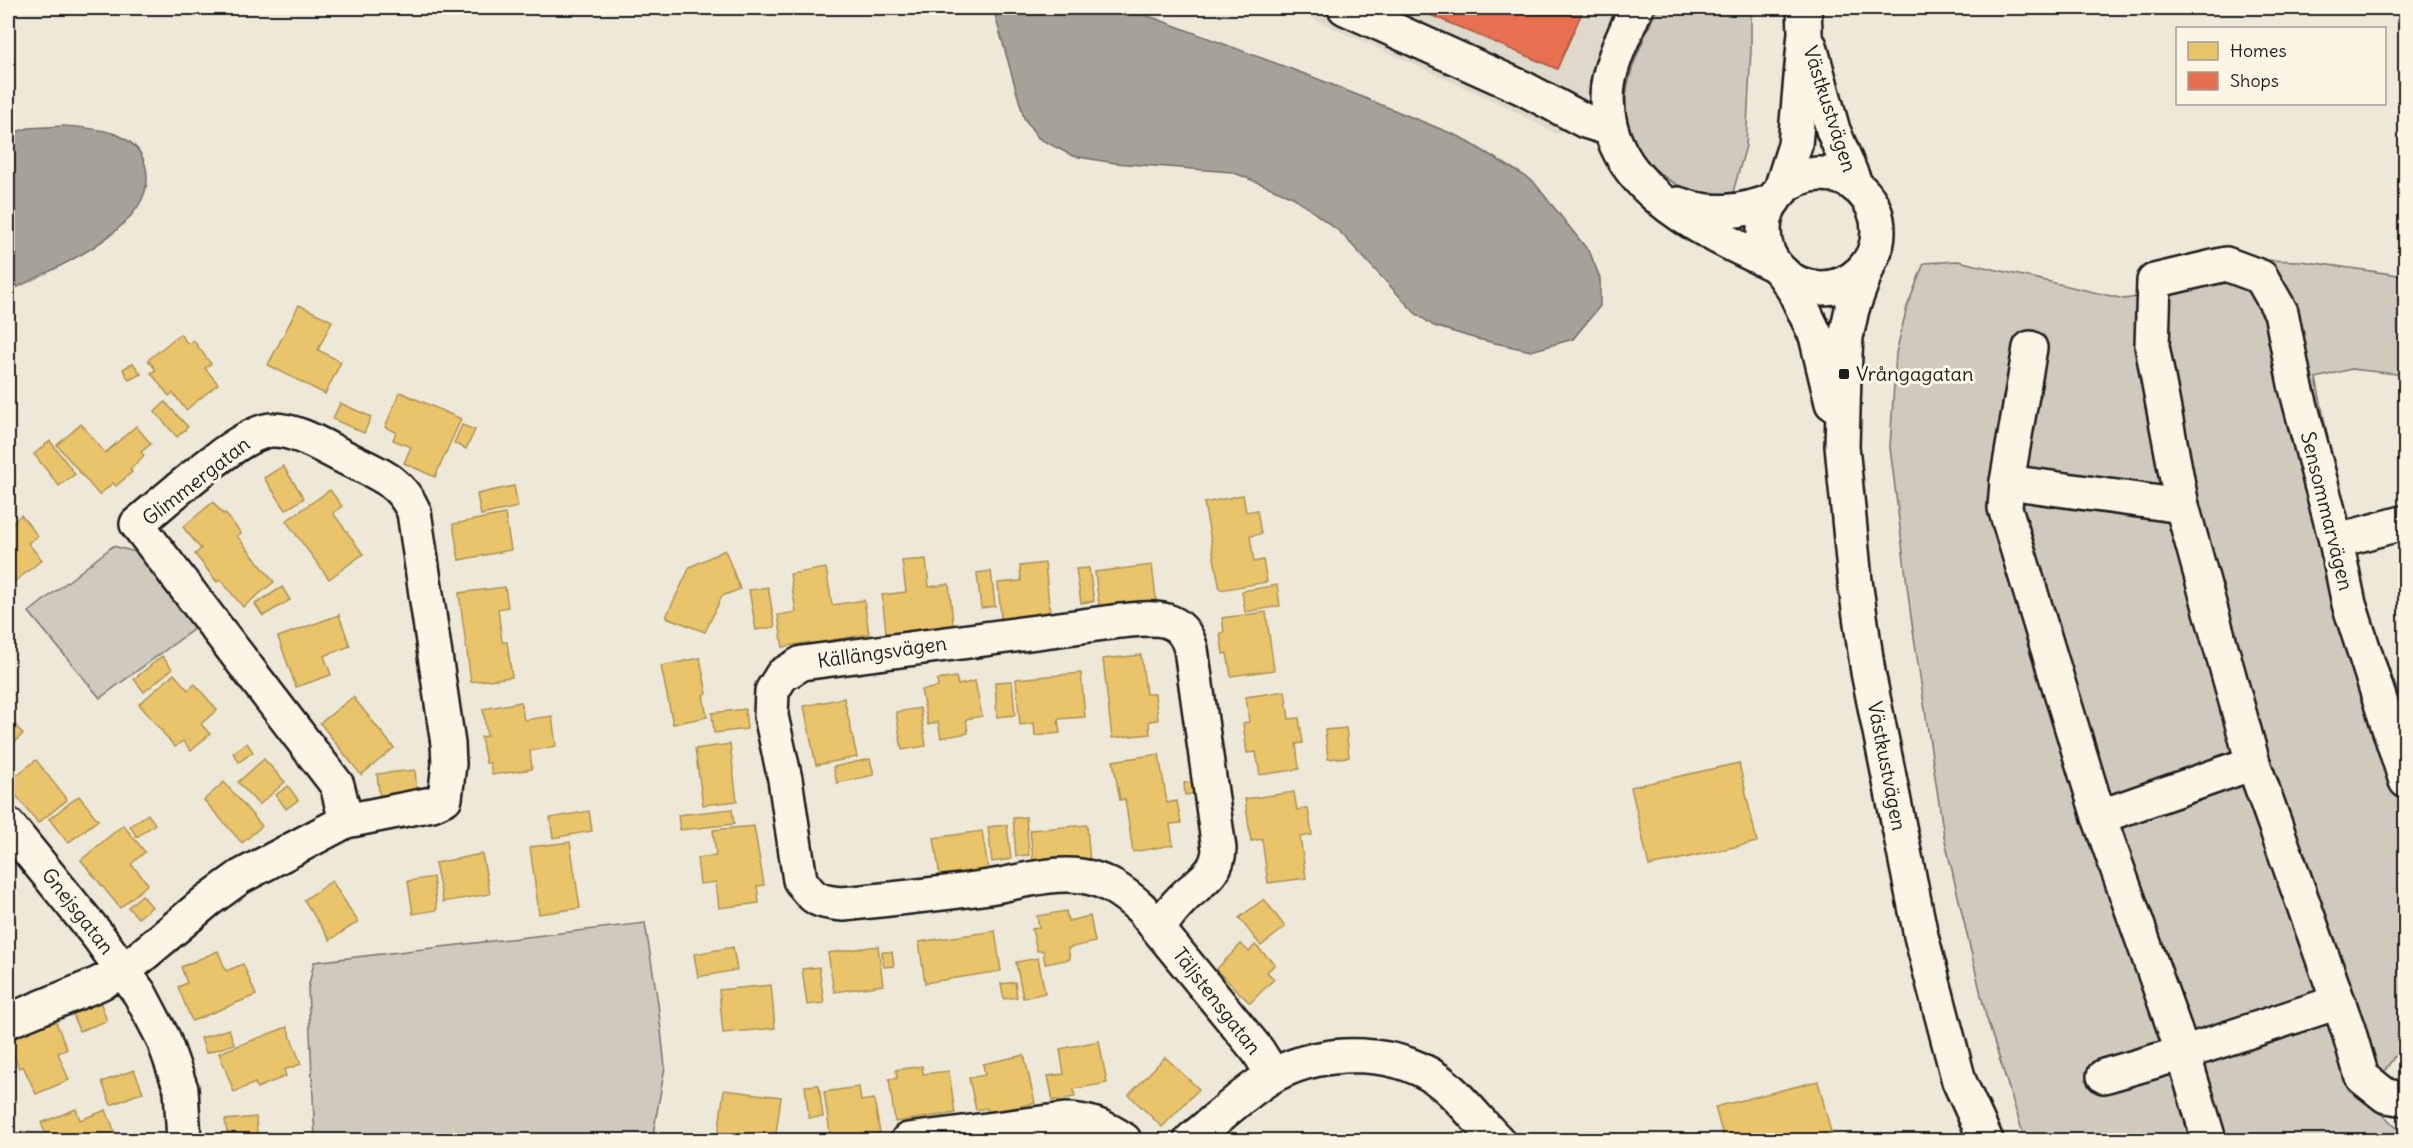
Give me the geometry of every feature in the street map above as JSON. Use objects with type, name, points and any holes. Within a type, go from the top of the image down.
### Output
[{"type":"street","points":[[1345,8],[1523,88],[1585,121],[1611,129]]},
{"type":"street","points":[[1636,8],[1621,43],[1608,85],[1611,129],[1618,150],[1641,182],[1680,216],[1778,268],[1797,282],[1824,288],[1845,283],[1854,278],[1869,263]]},
{"type":"street","name":"Västkustvägen","points":[[1804,20],[1833,130],[1856,186],[1870,202],[1878,222],[1877,243],[1852,309],[1846,337],[1842,446],[1847,511],[1868,672],[1921,936],[1959,1081],[1965,1140]]},
{"type":"street","name":"Västkustvägen","points":[[1804,20],[1795,145],[1777,196],[1769,209],[1764,230],[1767,248],[1794,290],[1816,336],[1842,446]]},
{"type":"street","name":"Västkustvägen","points":[[1777,196],[1796,180],[1816,174],[1837,176],[1856,186]]},
{"type":"street","points":[[1660,198],[1687,207],[1722,213],[1757,207],[1777,196]]},
{"type":"street","name":"Sensommarvägen","points":[[2182,506],[2152,346],[2154,281],[2226,264],[2261,277],[2281,312],[2295,384],[2336,541],[2349,604],[2406,781]]},
{"type":"street","points":[[2030,348],[2007,482],[2005,508],[2099,817],[2183,1053],[2209,1140]]},
{"type":"street","name":"Glimmergatan","points":[[8,1020],[98,984],[124,971],[207,901],[240,877],[346,821],[432,804],[445,798],[448,785],[448,744],[414,512],[407,497],[397,486],[379,474],[302,437],[270,430],[251,436],[230,448],[137,524],[337,785],[346,821]]},
{"type":"street","points":[[2007,482],[2182,506],[2253,763],[2338,1002],[2362,1077],[2386,1096],[2406,1099]]},
{"type":"street","points":[[2336,541],[2406,522]]},
{"type":"street","name":"Källängsvägen","points":[[1157,618],[1174,624],[1188,637],[1191,650],[1220,849],[1219,861],[1212,873],[1185,896],[1159,928],[1122,891],[1100,880],[1079,876],[1052,876],[986,887],[843,904],[823,903],[810,894],[800,880],[785,779],[771,716],[772,692],[782,675],[802,663],[1119,621],[1157,618]]},
{"type":"street","points":[[2099,817],[2253,763]]},
{"type":"street","name":"Gnejsgatan","points":[[8,825],[140,994],[174,1065],[181,1089],[184,1140]]},
{"type":"street","name":"Täljstensgatan","points":[[1159,928],[1258,1050],[1273,1075]]},
{"type":"street","points":[[2104,1076],[2183,1053],[2338,1002]]},
{"type":"street","name":"Täljstensgatan","points":[[1191,1140],[1273,1075],[1297,1064],[1342,1056],[1387,1057],[1423,1070],[1447,1086],[1497,1140]]},
{"type":"street","name":"Västkustvägen","points":[[1959,1081],[1986,1140]]},
{"type":"street","points":[[908,1140],[1065,1120],[1080,1120],[1096,1124],[1124,1140]]},
{"type":"shaded area","points":[[993,8],[1120,8],[1157,19],[1318,79],[1460,137],[1533,181],[1590,253],[1600,278],[1600,306],[1573,339],[1531,351],[1477,339],[1434,326],[1415,313],[1340,232],[1293,197],[1232,172],[1115,163],[1073,156],[1038,138],[1024,118]]},
{"type":"shaded area","points":[[1289,8],[1657,8],[1631,73],[1626,110],[1556,134],[1501,104]]},
{"type":"shaded area","points":[[1657,8],[1751,8],[1746,146],[1733,192],[1729,195],[1706,195],[1675,183],[1650,163],[1640,151],[1633,137],[1626,106],[1627,89],[1636,58]]},
{"type":"shaded area","points":[[64,126],[112,133],[132,144],[140,153],[145,164],[146,186],[138,207],[121,226],[99,243],[75,258],[8,292],[8,134],[29,128]]},
{"type":"shaded area","points":[[2255,260],[2301,261],[2405,276],[2405,375],[2351,369],[2316,378],[2356,580],[2405,711],[2405,1054],[2394,1057],[2366,1098],[2405,1136],[2405,1140],[2028,1140],[2022,1130],[1986,1016],[1944,836],[1911,617],[1890,447],[1896,353],[1907,307],[1924,263],[1958,261],[2124,299],[2235,282]]},
{"type":"shaded area","points":[[113,546],[143,554],[198,626],[100,698],[29,612]]},
{"type":"shaded area","points":[[645,923],[658,1003],[665,1067],[652,1140],[315,1140],[308,989],[314,962]]},
{"type":"building: Homes","points":[[299,305],[332,321],[318,350],[341,362],[325,394],[268,365]]},
{"type":"building: Homes","points":[[180,334],[188,344],[193,340],[211,364],[205,368],[218,384],[186,410],[173,393],[169,396],[151,373],[156,370],[148,360]]},
{"type":"building: Homes","points":[[133,363],[141,374],[129,380],[123,369]]},
{"type":"building: Homes","points":[[400,392],[461,419],[435,477],[404,463],[411,447],[393,440],[396,432],[385,427]]},
{"type":"building: Homes","points":[[165,402],[188,427],[177,437],[155,412]]},
{"type":"building: Homes","points":[[340,403],[371,417],[364,433],[333,419]]},
{"type":"building: Homes","points":[[81,424],[105,453],[136,426],[151,444],[141,452],[144,456],[130,469],[132,472],[116,486],[113,483],[99,495],[57,445]]},
{"type":"building: Homes","points":[[462,425],[475,430],[466,449],[454,443]]},
{"type":"building: Homes","points":[[50,441],[75,474],[59,486],[34,454]]},
{"type":"building: Homes","points":[[283,466],[304,498],[286,510],[264,478]]},
{"type":"building: Homes","points":[[514,486],[518,507],[481,515],[477,494]]},
{"type":"building: Homes","points":[[330,490],[342,506],[333,513],[363,554],[329,579],[286,521]]},
{"type":"building: Homes","points":[[1243,495],[1246,512],[1257,510],[1261,534],[1250,536],[1254,562],[1263,560],[1267,582],[1220,590],[1204,503]]},
{"type":"building: Homes","points":[[213,502],[241,533],[237,536],[274,582],[243,607],[220,579],[217,582],[195,554],[201,549],[183,527]]},
{"type":"building: Homes","points":[[505,514],[511,550],[459,560],[453,524]]},
{"type":"building: Homes","points":[[21,515],[38,536],[28,543],[42,560],[14,582],[8,573],[8,517],[12,523]]},
{"type":"building: Homes","points":[[725,550],[740,589],[722,596],[705,632],[666,617],[690,567]]},
{"type":"building: Homes","points":[[926,559],[929,587],[949,584],[954,633],[887,641],[882,595],[906,592],[902,561]]},
{"type":"building: Homes","points":[[1045,563],[1051,624],[1002,629],[998,583],[1021,581],[1020,566]]},
{"type":"building: Homes","points":[[1152,565],[1157,607],[1100,613],[1095,572]]},
{"type":"building: Homes","points":[[826,568],[832,605],[864,600],[869,634],[825,641],[826,648],[811,650],[809,642],[783,647],[778,615],[796,612],[790,574]]},
{"type":"building: Homes","points":[[1089,568],[1094,601],[1081,603],[1076,569]]},
{"type":"building: Homes","points":[[991,571],[995,606],[981,608],[977,573]]},
{"type":"building: Homes","points":[[1277,585],[1280,606],[1245,612],[1242,591]]},
{"type":"building: Homes","points":[[282,587],[290,600],[263,616],[255,604]]},
{"type":"building: Homes","points":[[505,587],[508,607],[498,609],[502,642],[507,642],[512,677],[471,682],[459,593]]},
{"type":"building: Homes","points":[[768,587],[775,627],[756,630],[749,590]]},
{"type":"building: Homes","points":[[1266,612],[1274,670],[1231,676],[1227,653],[1223,654],[1220,633],[1224,632],[1222,618]]},
{"type":"building: Homes","points":[[339,615],[350,646],[324,656],[331,675],[296,687],[278,637]]},
{"type":"building: Homes","points":[[1141,655],[1146,694],[1155,694],[1158,720],[1149,721],[1150,734],[1112,738],[1103,659]]},
{"type":"building: Homes","points":[[162,656],[172,669],[144,692],[134,679]]},
{"type":"building: Homes","points":[[700,658],[707,694],[703,695],[707,717],[673,724],[661,666]]},
{"type":"building: Homes","points":[[1081,673],[1085,717],[1058,719],[1060,733],[1035,736],[1034,723],[1020,725],[1016,679]]},
{"type":"building: Homes","points":[[174,674],[188,690],[195,684],[217,710],[201,724],[210,734],[191,751],[183,741],[175,747],[139,704]]},
{"type":"building: Homes","points":[[956,677],[958,685],[975,681],[982,716],[966,719],[968,733],[941,738],[938,722],[928,725],[921,690],[938,687],[937,680]]},
{"type":"building: Homes","points":[[1012,681],[1015,715],[997,717],[995,682]]},
{"type":"building: Homes","points":[[1285,691],[1289,719],[1299,718],[1303,743],[1296,744],[1299,769],[1260,775],[1256,752],[1247,753],[1243,723],[1249,722],[1246,697]]},
{"type":"building: Homes","points":[[353,697],[394,748],[361,775],[320,723]]},
{"type":"building: Homes","points":[[844,698],[857,757],[816,765],[804,706]]},
{"type":"building: Homes","points":[[521,702],[524,720],[552,716],[556,746],[530,751],[532,769],[492,775],[490,763],[486,763],[481,737],[487,736],[483,709]]},
{"type":"building: Homes","points":[[920,708],[926,746],[902,750],[896,712]]},
{"type":"building: Homes","points":[[745,709],[747,729],[714,733],[712,713]]},
{"type":"building: Homes","points":[[9,718],[23,734],[8,748],[8,720]]},
{"type":"building: Homes","points":[[1346,728],[1349,757],[1328,759],[1325,730]]},
{"type":"building: Homes","points":[[247,743],[253,752],[239,762],[233,753]]},
{"type":"building: Homes","points":[[730,744],[737,801],[703,805],[695,749]]},
{"type":"building: Homes","points":[[1159,754],[1167,803],[1177,801],[1181,823],[1170,824],[1173,845],[1133,852],[1125,799],[1120,800],[1113,761]]},
{"type":"building: Homes","points":[[264,759],[285,782],[259,805],[238,782]]},
{"type":"building: Homes","points":[[870,759],[874,775],[837,783],[833,767]]},
{"type":"building: Homes","points":[[36,760],[67,800],[38,823],[8,785],[8,782]]},
{"type":"building: Homes","points":[[1739,763],[1757,842],[1649,866],[1631,787]]},
{"type":"building: Homes","points":[[415,770],[417,795],[380,799],[377,774]]},
{"type":"building: Homes","points":[[1198,781],[1199,793],[1185,795],[1184,783]]},
{"type":"building: Homes","points":[[224,782],[262,826],[242,843],[204,800]]},
{"type":"building: Homes","points":[[288,786],[298,800],[286,809],[276,795]]},
{"type":"building: Homes","points":[[1294,792],[1297,810],[1308,808],[1312,835],[1300,837],[1306,878],[1268,883],[1262,839],[1251,841],[1245,799]]},
{"type":"building: Homes","points":[[79,796],[98,820],[68,843],[49,819]]},
{"type":"building: Homes","points":[[732,809],[734,824],[680,830],[678,815]]},
{"type":"building: Homes","points":[[589,811],[592,831],[553,838],[550,818]]},
{"type":"building: Homes","points":[[148,814],[155,824],[137,837],[130,826]]},
{"type":"building: Homes","points":[[1026,817],[1029,855],[1016,856],[1013,818]]},
{"type":"building: Homes","points":[[123,825],[145,852],[131,864],[148,884],[120,908],[81,860]]},
{"type":"building: Homes","points":[[1007,825],[1011,859],[992,862],[988,827]]},
{"type":"building: Homes","points":[[1087,825],[1090,864],[1034,870],[1030,830]]},
{"type":"building: Homes","points":[[754,826],[764,885],[757,886],[759,903],[719,908],[716,882],[700,884],[697,858],[716,856],[713,830]]},
{"type":"building: Homes","points":[[982,831],[988,869],[940,877],[934,838]]},
{"type":"building: Homes","points":[[570,842],[580,908],[539,914],[530,847]]},
{"type":"building: Homes","points":[[482,854],[490,894],[443,902],[435,863]]},
{"type":"building: Homes","points":[[433,877],[437,910],[413,914],[408,881]]},
{"type":"building: Homes","points":[[332,881],[358,922],[330,940],[304,900]]},
{"type":"building: Homes","points":[[142,895],[152,907],[138,918],[128,907]]},
{"type":"building: Homes","points":[[1264,899],[1285,927],[1261,946],[1239,918]]},
{"type":"building: Homes","points":[[1066,911],[1068,921],[1090,916],[1095,942],[1068,948],[1070,959],[1045,964],[1043,950],[1037,951],[1032,929],[1039,928],[1037,916]]},
{"type":"building: Homes","points":[[995,931],[1001,971],[925,983],[919,942]]},
{"type":"building: Homes","points":[[1241,944],[1249,952],[1255,945],[1275,964],[1267,972],[1274,979],[1250,1003],[1216,970]]},
{"type":"building: Homes","points":[[878,946],[883,985],[834,992],[828,953]]},
{"type":"building: Homes","points":[[733,947],[737,970],[698,977],[694,954]]},
{"type":"building: Homes","points":[[218,951],[226,971],[243,964],[256,995],[192,1021],[178,987],[187,983],[181,967]]},
{"type":"building: Homes","points":[[882,952],[892,952],[894,966],[884,967]]},
{"type":"building: Homes","points":[[1038,958],[1045,993],[1023,998],[1016,962]]},
{"type":"building: Homes","points":[[819,967],[824,1003],[807,1005],[802,969]]},
{"type":"building: Homes","points":[[1015,982],[1017,997],[1004,999],[1001,984]]},
{"type":"building: Homes","points":[[771,985],[775,1028],[723,1033],[719,990]]},
{"type":"building: Homes","points":[[97,993],[107,1021],[79,1031],[69,1003]]},
{"type":"building: Homes","points":[[51,1010],[67,1049],[58,1053],[69,1080],[36,1094],[23,1066],[19,1068],[8,1041],[8,1029]]},
{"type":"building: Homes","points":[[287,1027],[301,1064],[284,1070],[286,1076],[257,1088],[255,1083],[234,1092],[219,1053]]},
{"type":"building: Homes","points":[[229,1029],[234,1044],[206,1053],[201,1038]]},
{"type":"building: Homes","points":[[1099,1041],[1107,1083],[1074,1089],[1075,1097],[1053,1101],[1048,1076],[1064,1074],[1060,1049]]},
{"type":"building: Homes","points":[[1024,1055],[1035,1103],[988,1113],[987,1108],[976,1110],[969,1078],[985,1075],[983,1064]]},
{"type":"building: Homes","points":[[1165,1057],[1199,1089],[1162,1127],[1129,1095]]},
{"type":"building: Homes","points":[[922,1066],[923,1074],[949,1071],[955,1113],[895,1122],[889,1079],[897,1078],[896,1070]]},
{"type":"building: Homes","points":[[134,1070],[143,1092],[111,1105],[102,1082]]},
{"type":"building: Homes","points":[[1818,1081],[1833,1140],[1724,1140],[1715,1107]]},
{"type":"building: Homes","points":[[819,1085],[823,1117],[809,1118],[805,1086]]},
{"type":"building: Homes","points":[[859,1087],[861,1101],[874,1099],[880,1133],[831,1140],[824,1092]]},
{"type":"building: Homes","points":[[724,1090],[781,1097],[775,1140],[718,1135]]},
{"type":"building: Homes","points":[[76,1109],[80,1120],[106,1110],[118,1140],[48,1140],[41,1123]]},
{"type":"building: Homes","points":[[256,1117],[257,1134],[270,1133],[271,1140],[216,1140],[216,1134],[227,1133],[225,1120]]},
{"type":"building: Shops","points":[[1414,8],[1584,8],[1557,69]]},
{"type":"place","name":"Vrångagatan","points":[[1844,374]]}]
